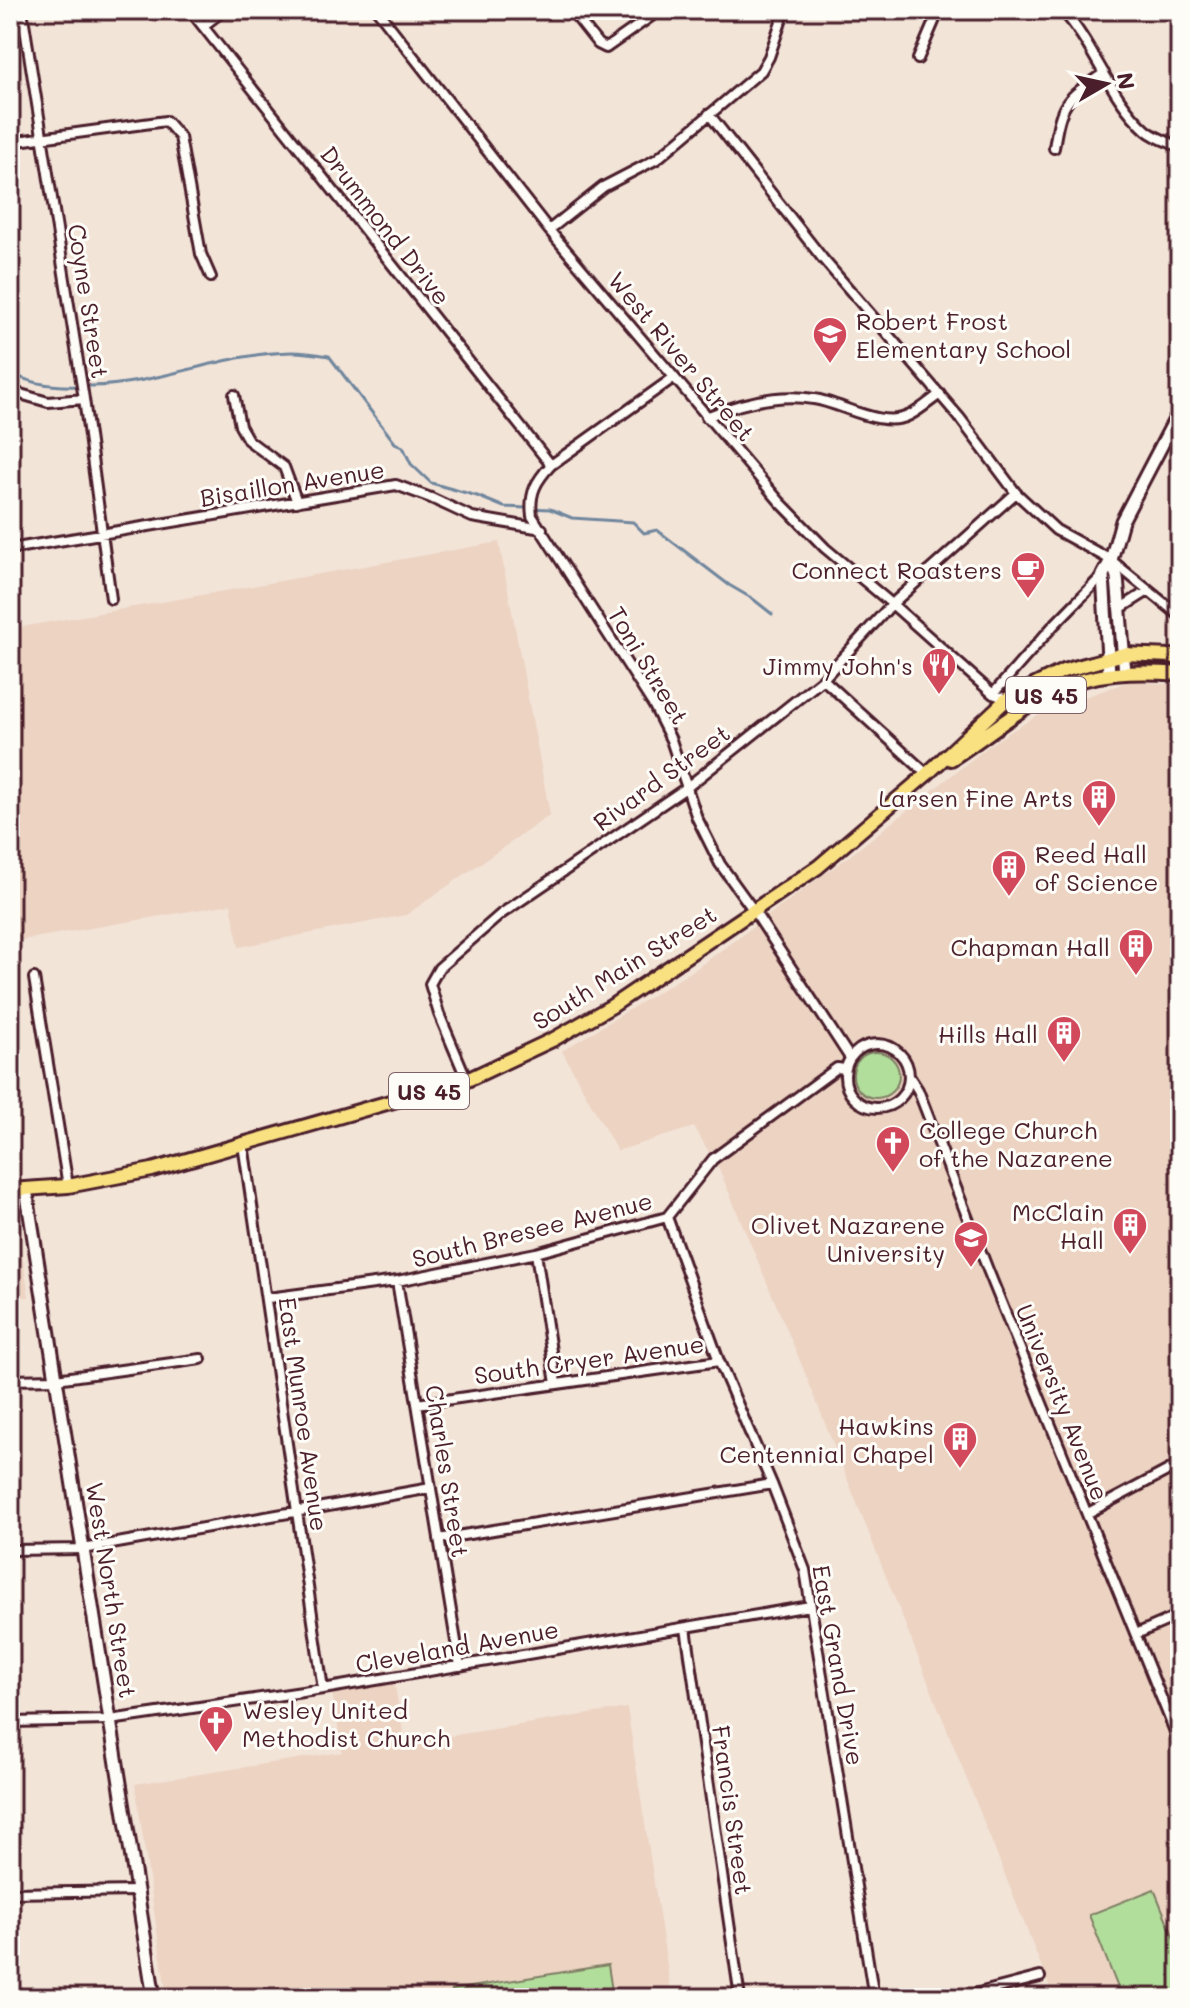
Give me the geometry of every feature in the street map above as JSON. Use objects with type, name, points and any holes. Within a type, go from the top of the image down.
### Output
[{"type":"main road","points":[[1109,674],[1103,575],[1111,560],[1122,521],[1180,410]]},
{"type":"main road","points":[[1111,560],[1117,577],[1121,608],[1125,673]]},
{"type":"main road","name":"US 45","points":[[1108,658],[1124,654],[1180,659]]},
{"type":"main road","name":"South Main Street","points":[[26,1189],[68,1186],[152,1170],[467,1080],[554,1039],[612,1006],[818,867],[927,774],[1007,699],[1063,671],[1108,658]]},
{"type":"main road","name":"US 45","points":[[1109,674],[1180,674]]},
{"type":"main road","name":"South Main Street","points":[[927,774],[1056,689],[1109,674]]},
{"type":"main road","name":"US 45","points":[[10,1190],[26,1189]]},
{"type":"main road","name":"West North Street","points":[[26,1189],[154,1998]]},
{"type":"street","name":"Coyne Street","points":[[22,10],[84,399],[111,599]]},
{"type":"street","name":"Drummond Drive","points":[[190,10],[551,465]]},
{"type":"street","points":[[203,26],[224,10]]},
{"type":"street","name":"West River Street","points":[[377,10],[549,230],[780,502],[825,548],[993,694],[1007,699]]},
{"type":"street","points":[[571,10],[598,44],[606,48],[660,10]]},
{"type":"street","points":[[549,230],[603,187],[657,159],[761,71],[785,10]]},
{"type":"street","points":[[918,59],[939,10]]},
{"type":"street","points":[[1062,10],[1076,25],[1132,115],[1149,132],[1180,147]]},
{"type":"street","points":[[1054,148],[1061,114],[1070,97],[1104,73]]},
{"type":"street","points":[[709,114],[823,259],[940,394],[1016,493],[1056,530],[1111,560],[1180,616]]},
{"type":"street","points":[[10,142],[166,121],[180,137],[201,254],[211,277]]},
{"type":"street","points":[[543,530],[534,520],[530,503],[536,482],[551,465],[673,378]]},
{"type":"street","points":[[10,391],[48,402],[84,399]]},
{"type":"street","points":[[706,417],[731,406],[785,398],[815,399],[880,419],[907,417],[940,394]]},
{"type":"street","points":[[234,395],[240,426],[248,440],[284,467],[297,502]]},
{"type":"street","name":"Bisaillon Avenue","points":[[10,549],[396,485],[472,517],[543,530]]},
{"type":"street","name":"Rivard Street","points":[[467,1080],[430,984],[439,968],[501,914],[686,788],[823,679],[892,604],[1016,493]]},
{"type":"street","name":"Toni Street","points":[[543,530],[654,706],[671,740],[686,788],[720,864],[754,911]]},
{"type":"street","points":[[992,713],[993,694],[1103,575]]},
{"type":"street","points":[[1121,608],[1148,591]]},
{"type":"street","points":[[823,679],[927,774]]},
{"type":"street","points":[[754,911],[850,1058],[845,1069],[848,1090],[863,1105],[873,1108],[894,1103],[902,1096],[909,1076]]},
{"type":"street","points":[[34,978],[68,1186]]},
{"type":"street","name":"University Avenue","points":[[850,1058],[866,1045],[886,1044],[903,1056],[1180,1744]]},
{"type":"street","name":"South Bresee Avenue","points":[[268,1298],[397,1281],[536,1253],[667,1217],[713,1159],[837,1068],[845,1069]]},
{"type":"street","name":"East Munroe Avenue","points":[[243,1144],[323,1689]]},
{"type":"street","name":"East Grand Drive","points":[[667,1217],[719,1361],[805,1570],[874,1998]]},
{"type":"street","points":[[536,1253],[556,1384]]},
{"type":"street","name":"Charles Street","points":[[397,1281],[460,1666]]},
{"type":"street","points":[[10,1380],[56,1379],[201,1359]]},
{"type":"street","name":"South Cryer Avenue","points":[[417,1404],[719,1361]]},
{"type":"street","points":[[1088,1513],[1180,1464]]},
{"type":"street","points":[[439,1539],[772,1484]]},
{"type":"street","points":[[10,1550],[83,1549],[431,1488]]},
{"type":"street","name":"Cleveland Avenue","points":[[10,1722],[110,1720],[323,1689],[810,1606]]},
{"type":"street","points":[[1136,1634],[1180,1615]]},
{"type":"street","name":"Francis Street","points":[[686,1628],[740,1998]]},
{"type":"street","points":[[10,1893],[137,1891]]},
{"type":"street","points":[[959,1998],[1040,1977]]},
{"type":"shaded area","points":[[499,542],[550,815],[406,915],[239,947],[231,904],[10,942],[10,629]]},
{"type":"shaded area","name":"Olivet Nazarene University","points":[[1130,681],[1180,685],[1180,1998],[1054,1998],[803,1368],[719,1169],[694,1127],[617,1151],[562,1051],[697,968],[848,857],[994,742],[1043,712]]},
{"type":"shaded area","points":[[10,1214],[17,1222],[29,1297],[10,1297]]},
{"type":"shaded area","points":[[394,1681],[405,1743],[627,1708],[672,1998],[167,1998],[135,1784],[342,1752],[332,1691]]},
{"type":"green space","points":[[876,1052],[892,1059],[899,1075],[892,1091],[876,1098],[860,1091],[853,1075],[860,1059]]},
{"type":"green space","points":[[1154,1889],[1180,1953],[1180,1998],[1122,1998],[1089,1915]]},
{"type":"green space","points":[[608,1965],[613,1998],[453,1998],[452,1990]]},
{"type":"waterway","points":[[90,386],[141,380],[266,354],[297,352],[329,356],[395,443],[403,447],[411,464],[431,483],[504,507],[550,509],[572,518],[633,522],[644,533],[657,530],[772,614]]},
{"type":"waterway","points":[[10,372],[44,384],[81,386]]},
{"type":"place","name":"Robert Frost Elementary School","points":[[830,365]]},
{"type":"place","name":"Connect Roasters","points":[[1028,600]]},
{"type":"place","name":"Jimmy John's","points":[[939,696]]},
{"type":"place","name":"Larsen Fine Arts","points":[[1099,828]]},
{"type":"place","name":"Reed Hall of Science","points":[[1009,898]]},
{"type":"place","name":"Chapman Hall","points":[[1136,977]]},
{"type":"place","name":"Hills Hall","points":[[1064,1064]]},
{"type":"place","name":"College Church of the Nazarene","points":[[893,1174]]},
{"type":"place","name":"McClain Hall","points":[[1130,1256]]},
{"type":"place","name":"Olivet Nazarene University","points":[[971,1269]]},
{"type":"place","name":"Hawkins Centennial Chapel","points":[[960,1470]]},
{"type":"place","name":"Wesley United Methodist Church","points":[[216,1754]]}]
